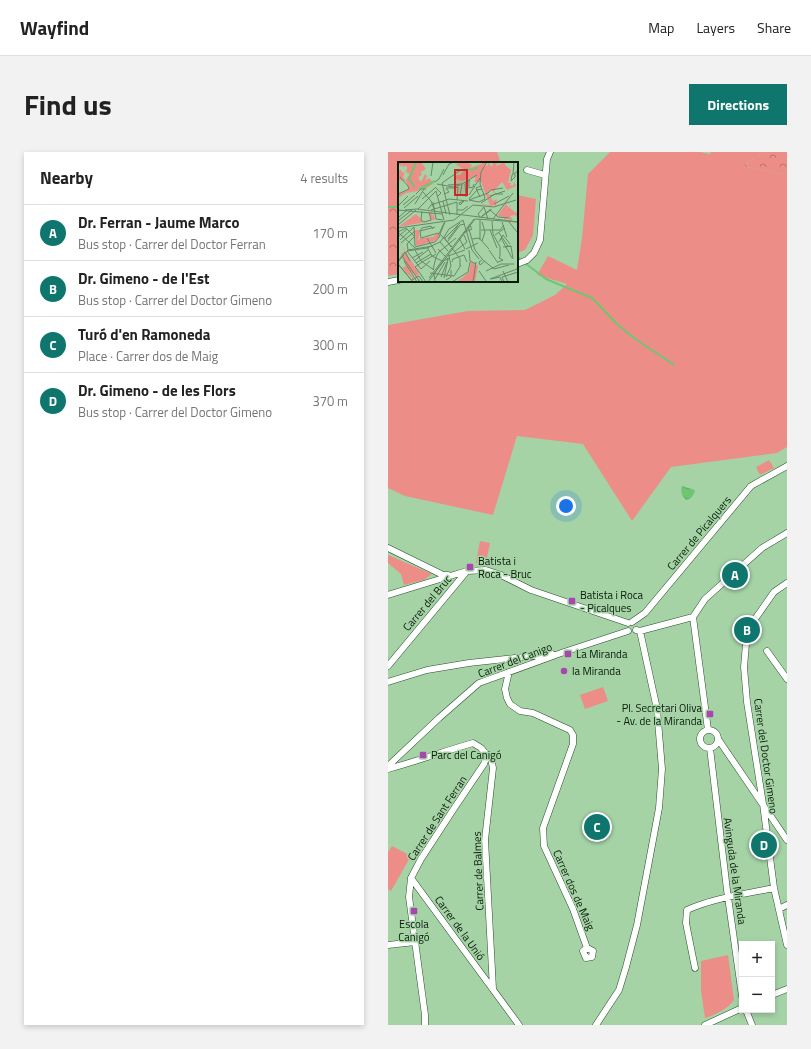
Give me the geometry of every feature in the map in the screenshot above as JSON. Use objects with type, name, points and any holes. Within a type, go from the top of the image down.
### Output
[{"type":"street","points":[[518,264],[527,260],[534,253],[540,240],[545,175],[547,159],[550,152]]},
{"type":"street","points":[[527,170],[545,175]]},
{"type":"street","points":[[388,282],[398,280]]},
{"type":"street","name":"Carrer de Picalquers","points":[[630,622],[645,613],[751,486],[787,466]]},
{"type":"street","points":[[708,730],[693,617],[705,599],[762,548],[787,533]]},
{"type":"street","points":[[388,548],[443,575],[450,576]]},
{"type":"street","points":[[388,595],[467,571],[486,570],[501,575],[531,590],[636,624],[657,709],[662,769],[659,808],[637,925],[626,967],[619,990],[596,1025]]},
{"type":"street","name":"Carrer del Bruc","points":[[388,666],[467,571]]},
{"type":"street","name":"Carrer del Doctor Gimeno","points":[[787,583],[774,592],[755,619],[746,644],[744,667],[747,702],[774,888],[787,945]]},
{"type":"street","points":[[630,622],[626,627],[628,631],[632,632],[693,617]]},
{"type":"street","name":"Carrer del Canigo","points":[[388,766],[478,683],[628,631]]},
{"type":"street","points":[[767,650],[787,679]]},
{"type":"street","points":[[388,682],[434,668],[564,652]]},
{"type":"street","name":"Carrer dos de Maig","points":[[509,672],[505,689],[510,704],[520,711],[533,713],[570,730],[573,735],[573,744],[543,828],[544,846],[573,909],[587,948]]},
{"type":"street","points":[[718,739],[716,745],[710,748],[705,747],[700,738],[702,733],[708,730],[715,731],[718,739],[787,840]]},
{"type":"street","points":[[388,769],[473,743],[482,748],[488,755]]},
{"type":"street","name":"Avinguda de la Miranda","points":[[710,748],[739,977]]},
{"type":"street","name":"Carrer de Sant Ferran","points":[[425,1025],[425,1015],[409,897],[411,878],[421,859],[484,764],[488,755]]},
{"type":"street","name":"Carrer de Balmes","points":[[488,755],[491,759],[493,768],[485,840],[493,989]]},
{"type":"street","name":"Carrer de la Unió","points":[[411,878],[519,1025]]},
{"type":"street","points":[[695,968],[686,923],[687,910],[697,905],[728,897],[774,888]]},
{"type":"street","points":[[779,909],[787,904]]},
{"type":"street","points":[[388,945],[415,942]]},
{"type":"street","points":[[775,994],[787,989]]},
{"type":"street","points":[[705,1025],[739,1009]]},
{"type":"street","points":[[747,1013],[752,1025]]},
{"type":"green space","points":[[388,152],[497,152],[501,162],[398,162],[398,205],[388,205]]},
{"type":"green space","points":[[610,152],[700,152],[710,154],[711,152],[765,152],[742,166],[787,175],[787,447],[777,453],[671,467],[632,521],[583,444],[517,436],[493,515],[405,496],[388,488],[388,325],[468,311],[525,310],[555,295],[567,284],[537,275],[548,256],[577,270],[582,238],[588,174]]},
{"type":"green space","points":[[765,152],[787,152],[787,175],[742,166]]},
{"type":"green space","points":[[518,195],[536,199],[533,235],[525,250],[518,253]]},
{"type":"green space","points":[[388,205],[398,205],[398,274],[388,276]]},
{"type":"green space","points":[[769,460],[774,468],[760,475],[756,467]]},
{"type":"green space","points":[[480,541],[490,543],[486,562],[476,563]]},
{"type":"green space","points":[[388,555],[432,574],[424,580],[404,585],[401,574],[388,563]]},
{"type":"green space","points":[[603,687],[608,701],[585,709],[580,695]]},
{"type":"green space","points":[[392,846],[411,856],[391,891],[388,889],[388,852]]},
{"type":"green space","points":[[728,955],[734,1000],[721,1011],[705,1018],[701,991],[701,961]]},
{"type":"water","points":[[682,486],[695,490],[689,499],[686,500],[683,497],[681,492]]},
{"type":"waterway","points":[[388,207],[398,207]]},
{"type":"waterway","points":[[518,257],[521,260]]},
{"type":"waterway","points":[[525,263],[546,279],[592,298],[618,325],[634,338],[674,365]]},
{"type":"place","name":"Batista i Roca - Bruc","points":[[470,567]]},
{"type":"place","name":"Dr. Ferran - Jaume Marco","points":[[735,575]]},
{"type":"place","name":"Batista i Roca - Picalques","points":[[572,601]]},
{"type":"place","name":"Dr. Gimeno - de l'Est","points":[[747,630]]},
{"type":"place","name":"La Miranda","points":[[568,654]]},
{"type":"place","name":"la Miranda","points":[[564,671]]},
{"type":"place","name":"Pl. Secretari Oliva - Av. de la Miranda","points":[[710,714]]},
{"type":"place","name":"Parc del Canigó","points":[[423,755]]},
{"type":"place","name":"Turó d'en Ramoneda","points":[[597,827]]},
{"type":"place","name":"Dr. Gimeno - de les Flors","points":[[764,845]]},
{"type":"place","name":"Escola Canigó","points":[[414,911]]}]
